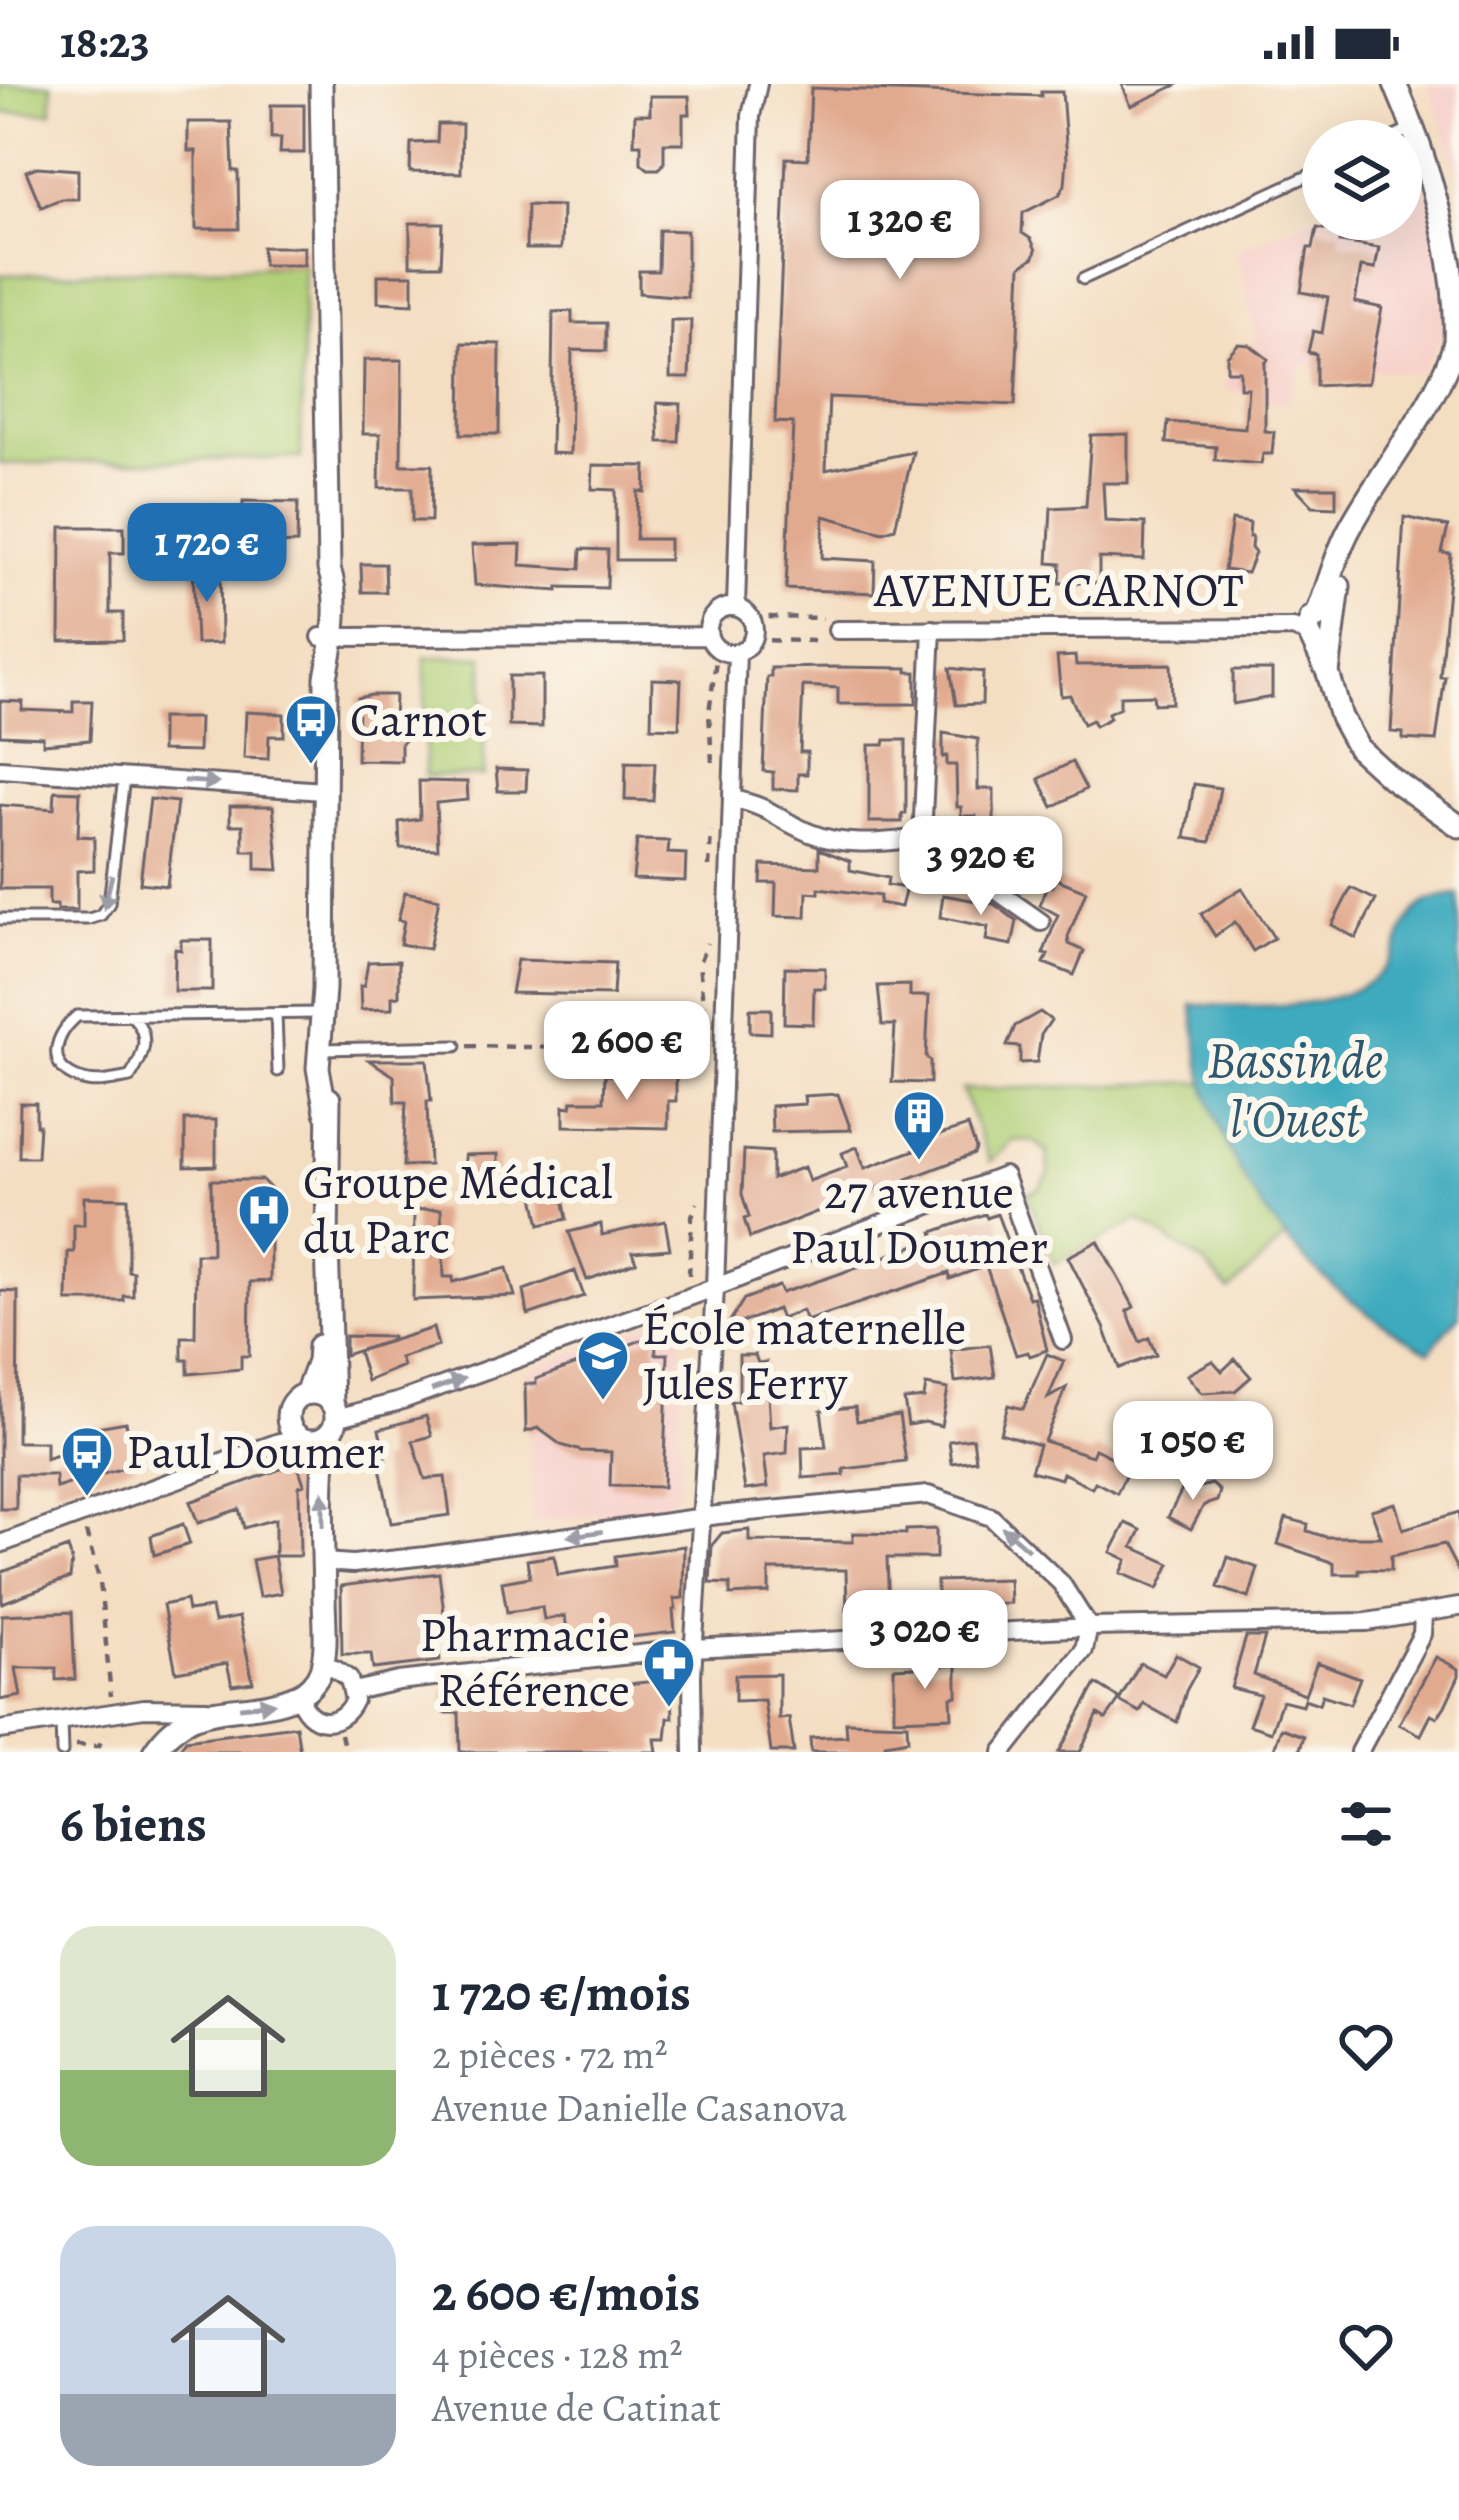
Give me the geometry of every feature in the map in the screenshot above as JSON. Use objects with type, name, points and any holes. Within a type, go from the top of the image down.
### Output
[{"type":"street","points":[[0,1730],[144,1708],[214,1709],[273,1703],[298,1696],[313,1684],[322,1666],[331,1419],[320,1013],[327,637],[334,583],[329,569],[325,84]]},
{"type":"street","points":[[736,607],[751,116],[758,84]]},
{"type":"street","points":[[1395,84],[1411,120]]},
{"type":"street","points":[[1410,84],[1459,236]]},
{"type":"street","points":[[1422,149],[1455,263],[1455,342],[1445,369],[1350,527],[1320,626],[1341,717],[1358,748],[1459,826]]},
{"type":"street","points":[[1320,626],[1335,601],[1350,550],[1459,358]]},
{"type":"street","points":[[693,1752],[693,1648],[715,1288],[733,799],[744,646],[752,620],[736,607],[712,616],[709,636],[718,649],[744,646]]},
{"type":"street","name":"AVENUE CARNOT","points":[[837,630],[1320,626]]},
{"type":"street","points":[[922,838],[932,629]]},
{"type":"street","points":[[327,637],[709,636]]},
{"type":"street","points":[[0,770],[324,790]]},
{"type":"street","points":[[733,799],[764,805],[810,833],[860,845],[922,838],[1041,922]]},
{"type":"street","points":[[324,988],[330,1005],[324,1049]]},
{"type":"street","points":[[0,1526],[9,1541],[279,1442],[313,1441],[331,1419],[398,1402],[715,1288],[1004,1176],[1063,1340]]},
{"type":"street","points":[[306,1394],[318,1362],[327,1244]]},
{"type":"street","points":[[301,1438],[291,1428],[294,1401],[306,1394],[321,1394],[331,1419]]},
{"type":"street","points":[[323,1562],[353,1564],[426,1556],[701,1518],[928,1495],[963,1504],[991,1517],[1038,1558],[1075,1600],[1089,1627],[1084,1650],[1003,1752]]},
{"type":"street","points":[[354,1690],[693,1648],[1089,1627],[1367,1622],[1459,1607]]},
{"type":"street","points":[[1359,1752],[1422,1634],[1423,1616]]},
{"type":"street","points":[[298,1696],[313,1719],[334,1721],[351,1707],[354,1690],[342,1672],[322,1666]]},
{"type":"street","points":[[154,1752],[171,1730],[214,1709]]},
{"type":"lane","points":[[1083,279],[1302,180]]},
{"type":"lane","points":[[0,919],[101,915],[109,903],[124,776]]},
{"type":"lane","points":[[133,1017],[142,1026],[145,1055],[130,1077],[104,1082],[78,1079],[63,1067],[56,1051],[61,1030],[76,1016],[320,1013]]},
{"type":"lane","points":[[276,1014],[278,1071]]},
{"type":"lane","points":[[324,1049],[457,1046]]},
{"type":"lane","points":[[61,1722],[62,1748]]},
{"type":"path","points":[[744,646],[827,641],[837,630],[827,618],[762,616],[752,620]]},
{"type":"path","points":[[457,1046],[721,1049]]},
{"type":"path","points":[[62,1748],[99,1746],[104,1734],[115,1729],[100,1582],[87,1531]]},
{"type":"shaded area","points":[[1428,84],[1459,84],[1459,175],[1430,89]]},
{"type":"shaded area","points":[[1422,176],[1455,310],[1421,373],[1302,365],[1287,406],[1222,387],[1255,339],[1237,250],[1302,222],[1302,240],[1422,240]]},
{"type":"shaded area","name":"École maternelle Jules Ferry","points":[[666,1317],[681,1330],[679,1489],[665,1505],[532,1522],[525,1371]]},
{"type":"green space","points":[[0,84],[52,84],[52,112],[0,113]]},
{"type":"green space","points":[[304,265],[301,458],[0,464],[0,275]]},
{"type":"green space","points":[[425,657],[484,657],[484,776],[425,776]]},
{"type":"green space","points":[[1204,1082],[1238,1164],[1285,1238],[1229,1291],[1205,1264],[1139,1220],[1054,1264],[1027,1193],[1038,1190],[1049,1175],[1047,1152],[1034,1141],[1014,1140],[990,1162],[962,1090]]},
{"type":"water","name":"Bassin de l'Ouest","points":[[1459,895],[1459,1316],[1429,1351],[1353,1302],[1320,1274],[1263,1209],[1221,1132],[1203,1078],[1192,1005],[1286,1005],[1355,990],[1386,966],[1412,915],[1437,899]]},
{"type":"building","points":[[1122,84],[1179,84],[1131,106]]},
{"type":"building","points":[[811,88],[1041,96],[1041,92],[1062,92],[1065,185],[1059,195],[1023,213],[1022,233],[1036,250],[1021,266],[1015,405],[829,397],[826,470],[913,452],[895,528],[883,532],[824,516],[822,558],[875,561],[874,593],[786,589],[793,423],[775,422],[786,158],[808,159]]},
{"type":"building","points":[[650,96],[689,96],[690,114],[683,114],[683,143],[664,143],[664,163],[659,169],[641,163],[641,144],[634,144],[635,114],[650,114]]},
{"type":"building","points":[[271,105],[304,105],[304,153],[280,153],[281,138],[271,138]]},
{"type":"building","points":[[188,122],[231,122],[239,229],[196,229],[196,151],[188,151]]},
{"type":"building","points":[[438,124],[462,124],[461,173],[410,172],[411,143],[437,142]]},
{"type":"building","points":[[37,167],[78,170],[78,199],[41,207],[26,171]]},
{"type":"building","points":[[527,205],[562,206],[561,249],[526,249]]},
{"type":"building","points":[[410,223],[443,223],[441,265],[410,265]]},
{"type":"building","points":[[659,230],[687,231],[687,297],[639,293],[639,271],[658,271]]},
{"type":"building","points":[[1315,240],[1340,240],[1379,248],[1375,269],[1361,267],[1355,302],[1382,308],[1368,383],[1316,386],[1316,354],[1308,352],[1313,331],[1322,333],[1328,297],[1301,292],[1308,248],[1313,248]]},
{"type":"building","points":[[262,247],[304,247],[304,265],[263,265]]},
{"type":"building","points":[[378,275],[413,275],[413,304],[378,302]]},
{"type":"building","points":[[572,311],[572,323],[606,323],[606,351],[572,350],[570,454],[551,453],[553,312]]},
{"type":"building","points":[[671,320],[691,320],[689,378],[670,378]]},
{"type":"building","points":[[462,343],[500,344],[499,434],[461,434]]},
{"type":"building","points":[[1238,344],[1250,345],[1268,359],[1265,431],[1274,432],[1272,454],[1263,454],[1261,464],[1215,460],[1216,447],[1166,443],[1168,422],[1245,428],[1248,388],[1240,388],[1240,371],[1227,371],[1227,356]]},
{"type":"building","points":[[364,360],[402,360],[401,465],[432,465],[431,521],[412,521],[412,488],[379,488],[380,434],[363,434]]},
{"type":"building","points":[[657,403],[681,404],[679,442],[659,442]]},
{"type":"building","points":[[1128,434],[1128,483],[1103,483],[1105,521],[1145,523],[1144,560],[1099,558],[1099,583],[1060,583],[1061,564],[1048,563],[1051,508],[1086,506],[1091,435]]},
{"type":"building","points":[[593,465],[646,466],[645,492],[638,491],[636,539],[669,539],[669,560],[616,560],[616,490],[592,489]]},
{"type":"building","points":[[1295,487],[1336,487],[1336,507],[1313,506]]},
{"type":"building","points":[[243,501],[298,502],[297,543],[271,544],[271,533],[242,533]]},
{"type":"building","points":[[1404,517],[1448,527],[1442,553],[1451,554],[1440,677],[1445,677],[1436,741],[1403,739],[1403,733],[1391,732]]},
{"type":"building","points":[[1232,520],[1250,523],[1255,553],[1247,573],[1224,570]]},
{"type":"building","points":[[61,527],[124,527],[124,553],[110,553],[110,613],[123,613],[123,640],[60,641]]},
{"type":"building","points":[[521,544],[520,565],[580,569],[581,549],[608,550],[607,588],[558,587],[558,591],[475,585],[472,545]]},
{"type":"building","points":[[361,564],[385,564],[386,592],[362,592]]},
{"type":"building","points":[[220,566],[221,643],[196,644],[193,567]]},
{"type":"building","points":[[1075,656],[1076,665],[1171,664],[1172,703],[1154,704],[1153,695],[1120,696],[1120,707],[1108,713],[1110,718],[1095,726],[1092,720],[1083,724],[1070,695],[1061,696],[1057,657]]},
{"type":"building","points":[[771,668],[907,668],[907,672],[916,672],[916,704],[838,704],[838,688],[803,686],[800,752],[807,752],[807,774],[798,774],[798,790],[773,789],[773,772],[763,771]]},
{"type":"building","points":[[950,668],[983,672],[982,704],[956,705]]},
{"type":"building","points":[[1233,670],[1272,670],[1272,697],[1233,704]]},
{"type":"building","points":[[509,676],[542,676],[542,727],[509,726]]},
{"type":"building","points":[[652,679],[681,680],[679,728],[651,727]]},
{"type":"building","points":[[395,695],[394,723],[408,737],[401,743],[401,761],[357,760],[358,698]]},
{"type":"building","points":[[0,701],[23,702],[22,710],[73,712],[73,701],[92,701],[90,740],[43,744],[43,737],[0,735]]},
{"type":"building","points":[[246,712],[284,714],[284,736],[269,736],[268,759],[244,758]]},
{"type":"building","points":[[161,718],[199,718],[198,752],[161,751]]},
{"type":"building","points":[[943,733],[978,739],[978,789],[994,789],[994,834],[1019,834],[1019,856],[1010,856],[1010,873],[993,872],[975,860],[976,816],[961,816],[961,807],[957,807],[956,765],[947,765],[947,756],[943,757]]},
{"type":"building","points":[[885,740],[906,740],[906,814],[902,822],[869,822],[869,745],[884,745]]},
{"type":"building","points":[[626,762],[655,763],[653,801],[625,800]]},
{"type":"building","points":[[1072,762],[1086,789],[1053,807],[1039,779]]},
{"type":"building","points":[[496,769],[527,770],[526,791],[498,791]]},
{"type":"building","points":[[419,781],[467,782],[468,800],[436,803],[438,849],[400,848],[399,822],[420,819]]},
{"type":"building","points":[[1194,784],[1220,788],[1210,842],[1185,838]]},
{"type":"building","points":[[55,791],[80,792],[78,836],[94,837],[94,870],[77,871],[77,910],[49,905],[49,889],[0,889],[0,805],[54,809]]},
{"type":"building","points":[[150,799],[177,802],[167,886],[140,883]]},
{"type":"building","points":[[230,806],[273,806],[279,870],[256,869],[256,851],[243,851],[243,825],[230,825]]},
{"type":"building","points":[[637,840],[669,841],[668,853],[686,854],[685,881],[633,879]]},
{"type":"building","points":[[819,849],[850,861],[850,870],[888,878],[887,885],[906,888],[901,907],[879,903],[880,896],[819,888],[819,893],[807,892],[806,917],[775,916],[776,883],[761,883],[762,865],[819,867]]},
{"type":"building","points":[[1056,879],[1086,891],[1068,937],[1069,944],[1084,951],[1074,975],[1044,963],[1058,915],[1040,905],[1047,884],[1052,886]]},
{"type":"building","points":[[1242,888],[1274,938],[1253,951],[1235,922],[1215,936],[1201,914]]},
{"type":"building","points":[[1351,888],[1376,900],[1356,938],[1332,925]]},
{"type":"building","points":[[405,892],[439,899],[429,949],[400,944],[404,921],[398,920]]},
{"type":"building","points":[[943,895],[994,904],[1017,921],[1012,945],[986,940],[988,927],[940,917]]},
{"type":"building","points":[[181,940],[212,940],[212,991],[174,991],[175,949],[181,950]]},
{"type":"building","points":[[517,960],[615,963],[613,995],[511,993]]},
{"type":"building","points":[[399,961],[399,996],[392,997],[392,1009],[361,1010],[360,986],[364,986],[368,962]]},
{"type":"building","points":[[785,967],[825,968],[825,988],[814,988],[813,1024],[784,1023]]},
{"type":"building","points":[[910,985],[910,996],[929,996],[926,1057],[930,1083],[892,1082],[895,1025],[882,1025],[878,986]]},
{"type":"building","points":[[750,1009],[771,1009],[771,1033],[750,1032]]},
{"type":"building","points":[[1040,1012],[1051,1020],[1041,1035],[1037,1062],[1020,1063],[1020,1047],[1007,1046],[1015,1026]]},
{"type":"building","points":[[369,1060],[427,1060],[429,1165],[403,1166],[406,1102],[395,1102],[394,1076]]},
{"type":"building","points":[[605,1075],[676,1075],[676,1101],[668,1101],[668,1128],[564,1126],[564,1106],[571,1107],[572,1101],[604,1101]]},
{"type":"building","points":[[838,1094],[851,1130],[772,1132],[771,1106],[805,1104],[804,1096]]},
{"type":"building","points":[[20,1103],[36,1103],[37,1157],[19,1157]]},
{"type":"building","points":[[185,1120],[216,1120],[216,1166],[185,1167]]},
{"type":"building","points":[[968,1126],[974,1154],[907,1179],[910,1186],[888,1194],[885,1185],[750,1238],[742,1194],[744,1150],[772,1152],[772,1179],[804,1167],[809,1181],[847,1167],[842,1153],[857,1147],[865,1168],[926,1146],[924,1140]]},
{"type":"building","points":[[498,1154],[498,1176],[486,1177],[486,1190],[465,1191],[465,1155]]},
{"type":"building","points":[[559,1176],[567,1219],[540,1225],[531,1182]]},
{"type":"building","points":[[211,1180],[262,1180],[270,1188],[270,1281],[250,1282],[249,1356],[241,1356],[241,1369],[188,1374],[188,1360],[182,1360],[182,1337],[195,1337],[196,1254],[212,1254]]},
{"type":"building","points":[[84,1197],[128,1198],[128,1271],[133,1272],[133,1296],[124,1296],[124,1301],[67,1301],[68,1252],[74,1252],[74,1225],[84,1225]]},
{"type":"building","points":[[441,1209],[444,1277],[453,1277],[453,1282],[507,1268],[515,1296],[413,1300],[414,1210]]},
{"type":"building","points":[[985,1214],[987,1218],[997,1214],[1029,1298],[1034,1297],[1047,1350],[1016,1355],[986,1266],[950,1279],[949,1273],[806,1321],[802,1310],[781,1319],[777,1309],[725,1329],[744,1299],[779,1286],[782,1293],[836,1275]]},
{"type":"building","points":[[665,1221],[670,1249],[632,1252],[636,1262],[587,1280],[569,1232],[601,1224],[602,1235]]},
{"type":"building","points":[[1098,1241],[1134,1307],[1127,1311],[1140,1342],[1149,1338],[1156,1355],[1119,1368],[1068,1257]]},
{"type":"building","points":[[575,1271],[584,1296],[528,1315],[524,1290]]},
{"type":"building","points":[[0,1291],[18,1292],[17,1442],[46,1442],[46,1459],[93,1441],[91,1428],[126,1422],[134,1465],[56,1488],[55,1475],[16,1475],[16,1509],[0,1509]]},
{"type":"building","points":[[433,1328],[438,1346],[400,1358],[403,1366],[367,1381],[358,1351]]},
{"type":"building","points":[[655,1335],[656,1354],[668,1354],[663,1487],[610,1486],[611,1452],[561,1445],[538,1428],[526,1432],[525,1384],[536,1384],[536,1379]]},
{"type":"building","points":[[345,1336],[392,1337],[392,1340],[345,1355]]},
{"type":"building","points":[[990,1345],[995,1377],[955,1382],[951,1350]]},
{"type":"building","points":[[1047,1354],[1064,1361],[1048,1398],[1066,1388],[1044,1441],[1092,1456],[1095,1449],[1130,1466],[1117,1493],[1095,1482],[1092,1488],[1063,1473],[1061,1479],[1031,1471],[1039,1445],[1000,1433],[1008,1405],[1023,1409]]},
{"type":"building","points":[[739,1355],[755,1355],[758,1363],[766,1362],[770,1427],[788,1424],[787,1453],[764,1456],[768,1487],[745,1490],[731,1402],[739,1401]]},
{"type":"building","points":[[1235,1359],[1251,1377],[1235,1391],[1202,1393],[1187,1375],[1213,1361],[1222,1371]]},
{"type":"building","points":[[926,1385],[948,1389],[941,1426],[908,1425],[904,1400],[924,1398]]},
{"type":"building","points":[[855,1407],[857,1421],[899,1415],[906,1462],[803,1478],[802,1448],[826,1447],[821,1410]]},
{"type":"building","points":[[426,1416],[432,1436],[413,1441],[425,1479],[445,1477],[450,1515],[391,1523],[379,1462],[386,1460],[379,1429]]},
{"type":"building","points":[[973,1438],[976,1460],[952,1463],[949,1441]]},
{"type":"building","points":[[297,1463],[304,1484],[299,1486],[300,1556],[275,1556],[275,1519],[244,1528],[239,1509],[198,1523],[190,1502]]},
{"type":"building","points":[[1186,1482],[1197,1488],[1212,1484],[1220,1491],[1217,1501],[1204,1505],[1191,1529],[1168,1517]]},
{"type":"building","points":[[1395,1503],[1403,1529],[1459,1512],[1459,1573],[1444,1544],[1391,1556],[1391,1570],[1334,1574],[1329,1561],[1278,1544],[1286,1518],[1308,1524],[1307,1531],[1326,1537],[1381,1537],[1371,1510]]},
{"type":"building","points":[[1126,1523],[1141,1530],[1133,1547],[1170,1564],[1158,1589],[1121,1573],[1127,1560],[1111,1552]]},
{"type":"building","points":[[183,1524],[190,1544],[154,1555],[151,1536]]},
{"type":"building","points":[[936,1529],[936,1558],[887,1558],[889,1609],[847,1611],[846,1570],[769,1570],[769,1593],[730,1595],[730,1584],[710,1583],[712,1545],[722,1533],[749,1530],[749,1541],[853,1542],[853,1533]]},
{"type":"building","points":[[684,1546],[683,1598],[674,1599],[675,1632],[569,1644],[565,1616],[544,1620],[542,1607],[507,1612],[502,1582],[530,1577],[527,1560],[554,1556],[558,1575],[616,1566],[615,1556]]},
{"type":"building","points":[[68,1548],[70,1578],[2,1603],[2,1572]]},
{"type":"building","points":[[274,1556],[281,1593],[259,1597],[252,1560]]},
{"type":"building","points":[[1228,1557],[1258,1568],[1249,1598],[1218,1587]]},
{"type":"building","points":[[439,1573],[447,1637],[437,1637],[440,1661],[373,1669],[371,1654],[342,1654],[341,1586]]},
{"type":"building","points":[[1009,1579],[1010,1603],[937,1606],[937,1581]]},
{"type":"building","points":[[186,1600],[188,1611],[211,1608],[214,1622],[239,1617],[253,1682],[232,1685],[227,1663],[176,1672],[163,1605]]},
{"type":"building","points":[[72,1612],[75,1679],[56,1680],[56,1668],[16,1668],[21,1696],[0,1700],[2,1615]]},
{"type":"building","points":[[1246,1637],[1265,1637],[1254,1675],[1304,1697],[1317,1662],[1360,1678],[1350,1704],[1322,1695],[1319,1704],[1282,1700],[1271,1732],[1249,1725],[1260,1695],[1231,1688]]},
{"type":"building","points":[[1176,1654],[1199,1667],[1177,1722],[1144,1704],[1140,1712],[1119,1701],[1140,1663],[1164,1675]]},
{"type":"building","points":[[1436,1657],[1459,1669],[1459,1676],[1445,1706],[1437,1718],[1431,1715],[1421,1735],[1399,1724]]},
{"type":"building","points":[[957,1665],[952,1717],[894,1719],[894,1668]]},
{"type":"building","points":[[779,1674],[779,1719],[789,1718],[794,1752],[771,1752],[764,1700],[735,1701],[735,1675]]},
{"type":"building","points":[[657,1681],[672,1695],[673,1718],[668,1718],[666,1739],[655,1739],[657,1752],[460,1752],[459,1713],[445,1713],[444,1689],[493,1683],[494,1697]]},
{"type":"building","points":[[1096,1684],[1120,1699],[1106,1719],[1098,1714],[1080,1752],[1059,1752]]},
{"type":"building","points":[[846,1722],[907,1724],[908,1740],[885,1744],[885,1752],[811,1752],[810,1738],[847,1736]]},
{"type":"building","points":[[296,1726],[300,1752],[177,1752],[186,1740]]},
{"type":"building","points":[[1281,1728],[1304,1736],[1299,1752],[1273,1752]]},
{"type":"place","name":"Carnot","points":[[311,766]]},
{"type":"place","name":"27 avenue Paul Doumer","points":[[919,1162]]},
{"type":"place","name":"Groupe Médical du Parc","points":[[264,1256]]},
{"type":"place","name":"École maternelle Jules Ferry","points":[[603,1402]]},
{"type":"place","name":"Paul Doumer","points":[[87,1498]]},
{"type":"place","name":"Pharmacie Référence","points":[[669,1709]]}]
